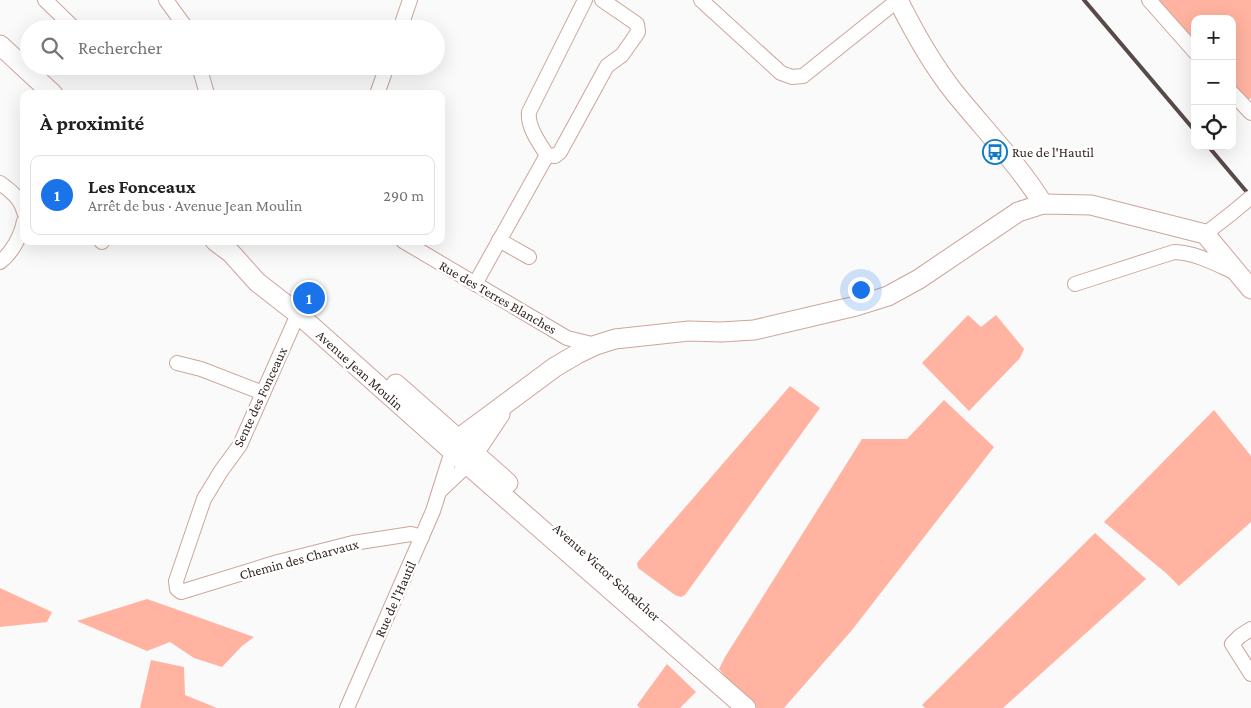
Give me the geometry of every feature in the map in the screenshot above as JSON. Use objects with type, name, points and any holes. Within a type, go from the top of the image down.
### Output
[{"type":"main road","points":[[898,0],[920,43],[942,76],[1042,204]]},
{"type":"main road","points":[[0,45],[20,63]]},
{"type":"main road","points":[[0,62],[33,90]]},
{"type":"main road","points":[[32,75],[49,90]]},
{"type":"main road","name":"Rue de l'Hautil","points":[[462,453],[510,400],[555,367],[596,345],[616,338],[689,331],[754,330],[856,306],[888,296],[911,283],[1018,212],[1042,204],[1092,205],[1205,234]]},
{"type":"main road","points":[[1205,234],[1245,282]]},
{"type":"main road","name":"Avenue Jean Moulin","points":[[220,245],[231,253],[257,282],[298,314],[462,453]]},
{"type":"main road","name":"Avenue Jean Moulin","points":[[234,245],[462,453]]},
{"type":"main road","name":"Avenue Victor Schœlcher","points":[[462,453],[746,708]]},
{"type":"main road","name":"Avenue Victor Schœlcher","points":[[462,453],[561,530],[646,610],[707,657],[752,708]]},
{"type":"street","points":[[45,0],[66,20]]},
{"type":"street","points":[[166,0],[181,20]]},
{"type":"street","points":[[403,20],[410,0]]},
{"type":"street","points":[[547,155],[531,126],[528,117],[529,112],[585,0]]},
{"type":"street","points":[[547,155],[555,156],[560,152],[607,66],[627,50],[638,32],[637,24],[602,0]]},
{"type":"street","points":[[701,0],[781,73],[792,77],[803,76],[898,0]]},
{"type":"street","points":[[1149,0],[1191,47]]},
{"type":"street","points":[[202,75],[206,90]]},
{"type":"street","points":[[378,90],[384,75]]},
{"type":"street","points":[[1236,97],[1251,113]]},
{"type":"street","points":[[475,284],[547,155]]},
{"type":"street","points":[[0,183],[11,190],[20,204]]},
{"type":"street","points":[[1205,234],[1251,197]]},
{"type":"street","points":[[0,262],[10,252],[20,233]]},
{"type":"street","points":[[499,240],[529,258]]},
{"type":"street","name":"Rue des Terres Blanches","points":[[411,245],[567,338],[596,345]]},
{"type":"street","points":[[1075,284],[1174,252],[1187,252],[1199,256],[1245,282]]},
{"type":"street","name":"Sente des Fonceaux","points":[[177,589],[176,581],[204,499],[240,445],[298,314]]},
{"type":"street","name":"Rue des Terres Blanches","points":[[567,338],[577,354]]},
{"type":"street","points":[[178,363],[201,368],[263,393]]},
{"type":"street","name":"Rue de l'Hautil","points":[[347,708],[441,490],[460,472],[462,453]]},
{"type":"street","name":"Chemin des Charvaux","points":[[177,589],[181,592],[278,562],[353,543],[411,534],[422,537]]},
{"type":"street","points":[[1251,629],[1232,644],[1251,674]]},
{"type":"shaded area","points":[[1155,0],[1251,0],[1251,98],[1248,100],[1236,90],[1236,15],[1191,15],[1191,36],[1187,36]]},
{"type":"shaded area","points":[[968,315],[981,327],[996,315],[1024,349],[1020,358],[969,411],[922,363]]},
{"type":"shaded area","points":[[790,386],[820,408],[685,595],[681,597],[675,595],[638,568],[637,563]]},
{"type":"shaded area","points":[[944,400],[994,447],[852,630],[784,708],[752,708],[719,669],[725,657],[862,439],[907,439]]},
{"type":"shaded area","points":[[1214,410],[1251,456],[1251,522],[1179,586],[1104,522]]},
{"type":"shaded area","points":[[1095,533],[1146,579],[1003,708],[925,708],[922,705]]},
{"type":"shaded area","points":[[0,588],[52,612],[47,622],[0,627]]},
{"type":"shaded area","points":[[147,599],[254,637],[242,646],[222,667],[194,658],[170,642],[147,651],[77,621]]},
{"type":"shaded area","points":[[151,660],[184,667],[185,695],[217,708],[140,708]]},
{"type":"shaded area","points":[[667,664],[696,692],[680,708],[640,708],[637,705]]},
{"type":"railway","points":[[1084,0],[1191,126]]},
{"type":"railway","points":[[1211,150],[1251,197]]},
{"type":"place","name":"Rue de l'Hautil","points":[[995,152]]},
{"type":"place","name":"Les Fonceaux","points":[[309,298]]}]
